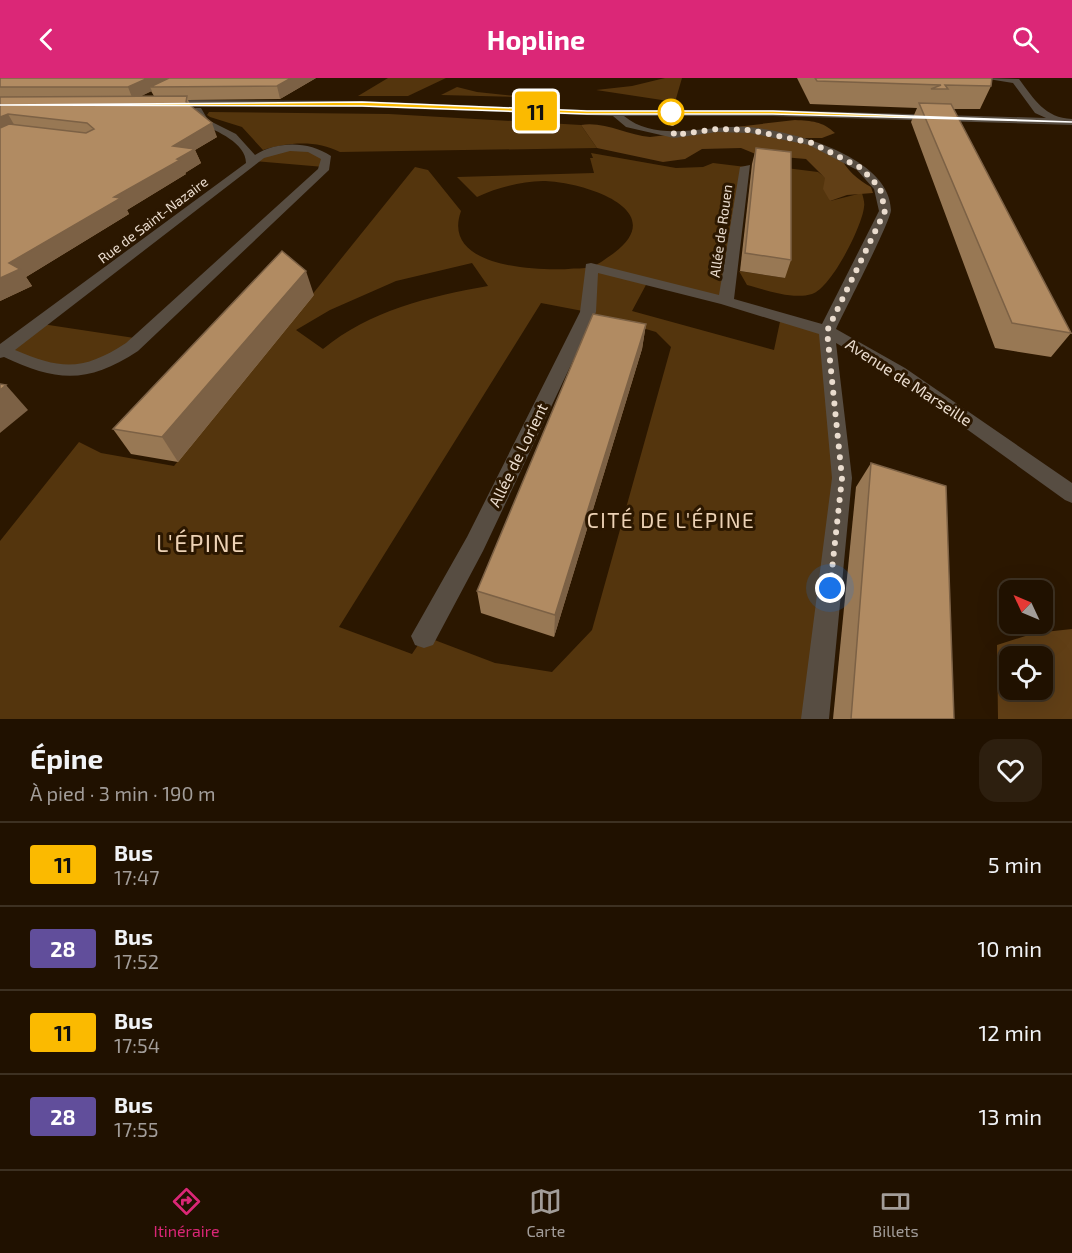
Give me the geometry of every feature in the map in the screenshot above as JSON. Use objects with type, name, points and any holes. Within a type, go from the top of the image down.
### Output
[{"type":"street","points":[[987,78],[1016,81],[1038,111],[1067,122]]},
{"type":"street","points":[[157,103],[362,104],[615,113],[773,112],[1067,122]]},
{"type":"street","points":[[201,104],[198,114],[204,122],[228,133],[247,149],[253,161]]},
{"type":"street","points":[[615,113],[629,125],[674,135],[728,129],[785,136],[812,143],[861,168],[880,188],[885,211],[827,331],[842,478],[815,719]]},
{"type":"street","name":"Rue de Saint-Nazaire","points":[[302,148],[319,151],[327,158],[323,170],[132,347],[107,365],[73,372],[47,370],[1,351],[253,161],[269,152],[302,148]]},
{"type":"street","name":"Allée de Rouen","points":[[726,301],[746,166]]},
{"type":"street","name":"Avenue de Marseille","points":[[591,267],[726,301],[827,331],[899,372],[1072,494]]},
{"type":"street","name":"Allée de Lorient","points":[[424,636],[475,544],[588,312],[591,267]]},
{"type":"shaded area","points":[[388,78],[446,78],[408,96],[358,96]]},
{"type":"shaded area","points":[[665,78],[682,78],[675,102],[596,90],[632,86]]},
{"type":"shaded area","points":[[457,87],[477,92],[523,97],[441,95]]},
{"type":"shaded area","points":[[209,112],[389,114],[581,125],[597,148],[340,152],[322,146],[302,144],[282,145],[263,150],[242,127],[210,117],[207,115]]},
{"type":"shaded area","points":[[795,120],[816,122],[835,133],[822,138],[804,138],[840,155],[849,169],[871,187],[873,193],[847,195],[830,201],[823,189],[825,178],[806,159],[758,155],[741,148],[702,149],[685,159],[663,162],[597,148],[581,125],[598,125],[650,137]]},
{"type":"shaded area","points":[[285,149],[319,151],[324,167],[253,161]]},
{"type":"shaded area","points":[[591,153],[676,168],[703,167],[713,163],[746,167],[726,301],[647,283],[632,311],[774,350],[781,317],[827,331],[842,478],[815,719],[0,719],[0,541],[79,442],[101,453],[174,466],[415,167],[428,170],[461,211],[458,229],[464,244],[477,254],[493,261],[533,269],[582,268],[597,265],[614,253],[629,237],[633,223],[627,210],[614,200],[577,186],[543,181],[509,186],[477,197],[457,177],[594,173],[590,158],[593,158]],"holes":[[[472,263],[488,286],[422,300],[380,315],[341,336],[323,349],[296,330],[330,310],[396,281]],[[541,303],[588,312],[656,332],[671,347],[592,630],[552,672],[495,663],[424,636],[412,654],[339,627]]]},
{"type":"shaded area","points":[[786,168],[818,172],[826,178],[830,201],[862,193],[864,202],[858,228],[836,269],[820,289],[805,296],[780,294],[747,285],[739,271],[785,278]]},
{"type":"shaded area","points":[[42,324],[141,339],[73,372],[4,351]]},
{"type":"shaded area","points":[[1072,629],[1072,719],[998,719],[997,645],[1032,634],[1053,634],[1053,631]]},
{"type":"building","points":[[0,78],[148,78],[128,87],[0,87]]},
{"type":"building","points":[[169,78],[291,78],[277,86],[150,87]]},
{"type":"building","points":[[815,78],[992,78],[991,86],[945,85],[948,89],[931,89],[941,85],[817,81]]},
{"type":"building","points":[[187,96],[186,102],[212,123],[173,146],[195,149],[177,159],[180,160],[114,197],[121,198],[9,263],[20,269],[0,278],[0,128],[9,124],[86,133],[94,129],[87,123],[8,114],[0,117],[0,97]]},
{"type":"building","points":[[919,103],[951,104],[1071,333],[1012,323]]},
{"type":"building","points":[[756,148],[791,152],[791,260],[745,253]]},
{"type":"building","points":[[282,251],[306,271],[162,437],[113,429]]},
{"type":"building","points":[[593,314],[646,324],[555,615],[477,591]]},
{"type":"building","points":[[871,463],[946,486],[954,719],[851,719]]},
{"type":"bus line","name":"11","points":[[0,105],[362,104],[615,113],[773,112],[1072,122]]},
{"type":"district","name":"CITÉ DE L'ÉPINE","points":[[671,521]]},
{"type":"district","name":"L'ÉPINE","points":[[201,544]]},
{"type":"route","points":[[671,112],[674,135],[717,129],[750,130],[785,136],[812,143],[840,155],[861,168],[880,188],[885,211],[827,331],[842,478],[830,588]]}]
